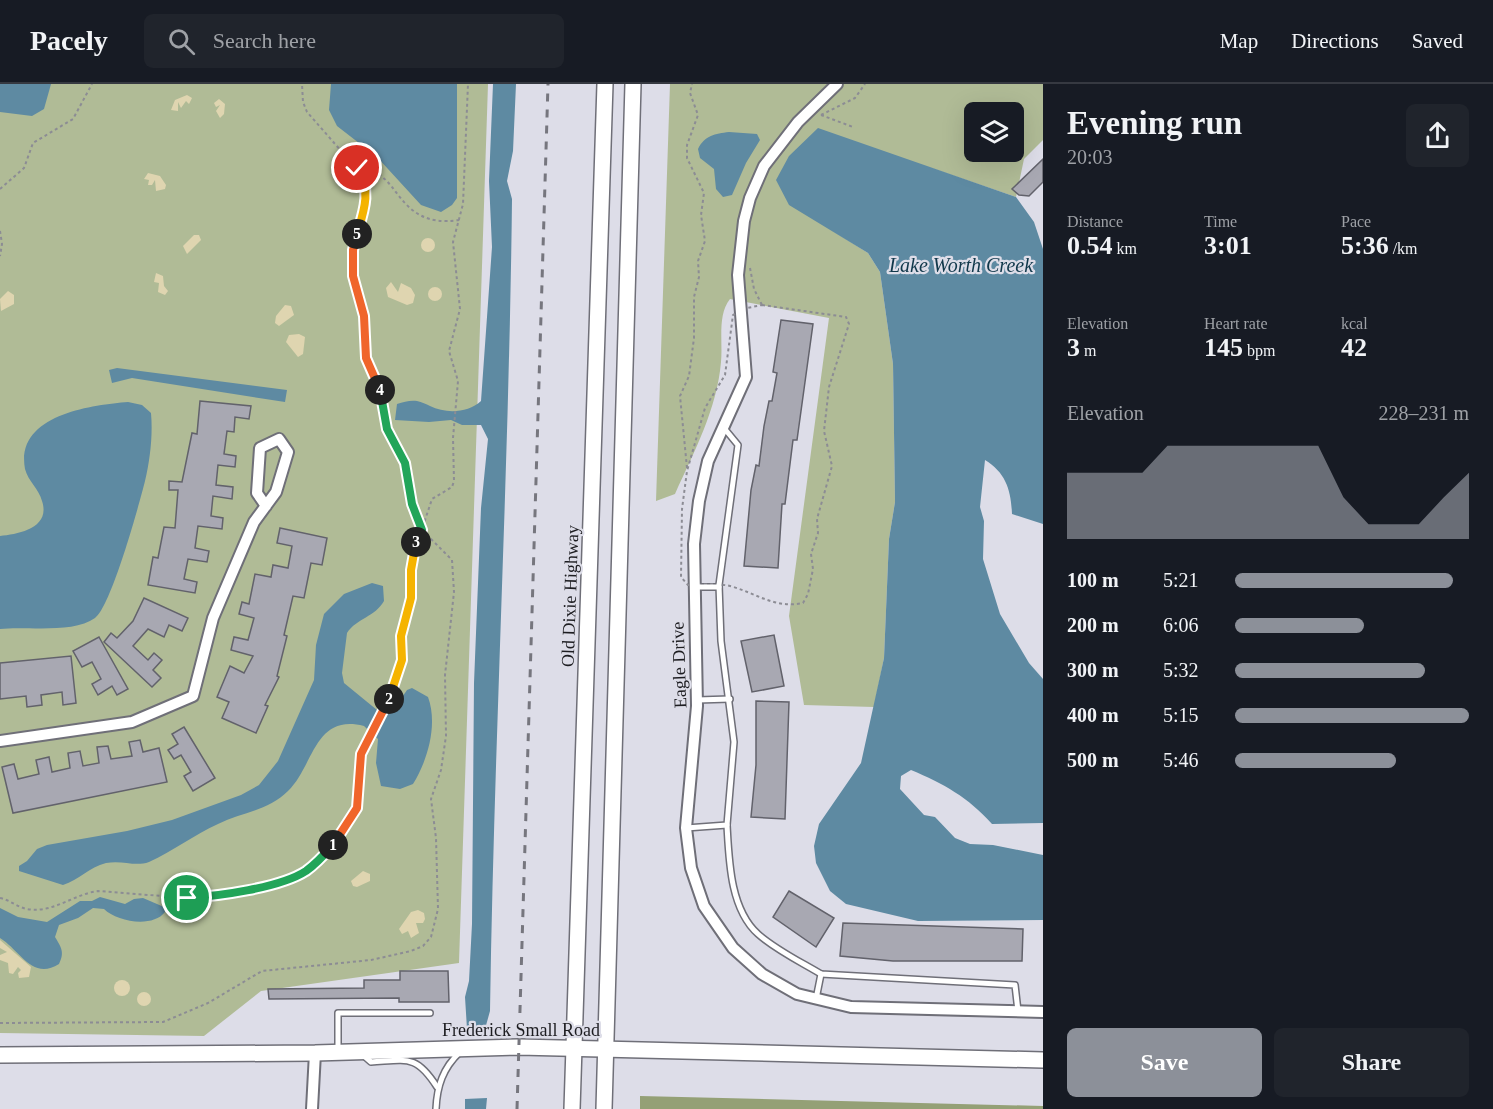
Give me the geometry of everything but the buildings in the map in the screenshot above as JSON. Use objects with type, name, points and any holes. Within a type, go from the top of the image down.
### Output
[{"type":"main road","name":"Old Dixie Highway","points":[[572,1109],[604,84]]},
{"type":"main road","points":[[604,1109],[633,84]]},
{"type":"main road","name":"Frederick Small Road","points":[[0,1055],[606,1049],[1043,1060]]},
{"type":"street","name":"Eagle Drive","points":[[837,84],[781,143],[764,166],[750,198],[738,257],[746,377],[708,461],[699,501],[694,544],[697,732],[686,828],[695,884],[718,929],[733,948],[762,974],[797,994],[851,1007],[1043,1012]]},
{"type":"street","points":[[0,741],[132,722],[193,696],[213,618],[254,522],[266,506],[276,492],[288,452],[279,439],[260,448],[257,493],[266,506]]},
{"type":"street","points":[[313,1108],[315,1053]]},
{"type":"lane","points":[[722,426],[738,445],[719,586],[721,641],[734,742],[727,825],[729,860],[738,903],[757,933],[821,974],[1015,985],[1018,1011]]},
{"type":"lane","points":[[693,586],[719,586]]},
{"type":"lane","points":[[697,699],[730,699]]},
{"type":"lane","points":[[686,828],[727,825]]},
{"type":"lane","points":[[815,1000],[821,974]]},
{"type":"lane","points":[[338,1052],[338,1013],[430,1013]]},
{"type":"lane","points":[[436,1109],[437,1087],[449,1064],[464,1049]]},
{"type":"lane","points":[[359,1052],[371,1062],[409,1061],[421,1065],[437,1087]]},
{"type":"path","points":[[0,189],[24,168],[33,143],[73,119],[92,84]]},
{"type":"path","points":[[0,1023],[163,1022],[216,999],[262,971],[393,956],[423,946],[431,937],[438,909],[436,838],[431,799],[441,770],[446,736],[445,675],[454,573],[448,553],[422,530],[412,504],[405,463],[387,429],[378,383],[366,358],[364,316],[352,261],[366,189],[360,172],[308,112],[303,102],[302,84]]},
{"type":"path","points":[[0,898],[28,909],[41,910],[86,892],[114,891],[196,898],[269,885],[290,879],[306,871],[323,856],[352,819],[359,798],[361,754],[385,706],[400,668],[401,636],[411,598],[413,556],[432,499],[452,487],[454,482],[454,425],[458,381],[449,351],[460,319],[453,242],[465,180],[468,84]]},
{"type":"path","points":[[687,470],[680,396],[689,376],[694,338],[694,297],[699,277],[698,261],[705,241],[701,215],[704,193],[687,158],[687,146],[698,115],[690,93],[692,84]]},
{"type":"path","points":[[814,120],[855,98],[865,84]]},
{"type":"path","points":[[821,115],[853,127]]},
{"type":"path","points":[[360,172],[377,171],[384,176],[403,203],[431,220],[443,222],[459,220]]},
{"type":"path","points":[[0,231],[0,256]]},
{"type":"path","points":[[749,263],[754,289],[762,305]]},
{"type":"path","points":[[762,305],[846,317],[849,324],[829,387],[824,431],[832,466],[817,519],[818,533],[811,554],[813,569],[808,594],[803,603],[792,605],[774,603],[734,587],[688,585],[681,576],[682,509],[687,470],[705,408],[725,375],[733,315],[742,309],[762,305]]},
{"type":"green space","points":[[0,84],[488,84],[459,963],[261,991],[204,1036],[0,1033]]},
{"type":"green space","points":[[670,84],[1043,84],[1043,140],[1024,159],[1024,102],[964,102],[964,162],[1023,162],[1016,197],[931,168],[833,231],[868,253],[880,272],[893,364],[895,502],[889,539],[884,658],[874,707],[804,705],[789,616],[829,318],[730,299],[723,313],[721,362],[715,397],[697,446],[675,494],[656,501]]},
{"type":"green space","points":[[640,1096],[1043,1106],[1043,1109],[640,1109]]},
{"type":"sand","points":[[187,95],[192,98],[189,104],[186,101],[181,108],[178,102],[178,111],[171,110],[175,100]]},
{"type":"sand","points":[[219,99],[225,104],[224,114],[220,118],[216,111],[220,105],[216,107],[214,103]]},
{"type":"sand","points":[[148,173],[160,176],[166,185],[165,189],[156,191],[155,180],[152,185],[148,185],[149,180],[144,179]]},
{"type":"sand","points":[[194,235],[199,235],[201,240],[187,254],[183,246]]},
{"type":"sand","points":[[425,238],[431,238],[435,245],[431,252],[425,252],[421,248],[421,242]]},
{"type":"sand","points":[[156,273],[163,276],[164,286],[168,291],[165,295],[158,292],[159,283],[154,282]]},
{"type":"sand","points":[[391,282],[398,292],[401,283],[411,288],[415,295],[413,303],[407,305],[388,297],[386,288]]},
{"type":"sand","points":[[435,287],[440,289],[442,294],[440,299],[435,301],[430,299],[428,294],[430,289]]},
{"type":"sand","points":[[8,291],[14,295],[14,304],[1,311],[0,299]]},
{"type":"sand","points":[[285,305],[291,306],[294,315],[279,326],[275,323],[276,316]]},
{"type":"sand","points":[[299,334],[305,337],[303,354],[298,357],[286,342],[289,335]]},
{"type":"sand","points":[[363,871],[370,874],[370,881],[357,887],[353,886],[351,881]]},
{"type":"sand","points":[[418,910],[424,913],[425,919],[423,923],[416,923],[419,933],[411,938],[408,931],[402,934],[399,929],[411,912]]},
{"type":"sand","points":[[0,940],[31,967],[29,977],[19,978],[18,973],[21,970],[18,967],[13,974],[9,973],[8,963],[0,960],[0,955],[7,952],[0,948]]},
{"type":"sand","points":[[122,980],[130,988],[122,996],[114,988]]},
{"type":"sand","points":[[141,992],[147,992],[151,999],[147,1006],[141,1006],[137,1002],[137,996]]},
{"type":"water","points":[[0,84],[51,84],[44,109],[32,116],[0,112]]},
{"type":"water","points":[[331,84],[457,84],[457,198],[452,205],[441,212],[421,205],[377,157],[337,126],[329,110]]},
{"type":"water","points":[[493,84],[516,84],[513,151],[507,181],[512,199],[508,402],[490,1011],[485,1029],[467,1029],[465,997],[469,981],[472,924],[474,683],[481,508],[488,439],[481,425],[462,425],[451,420],[429,422],[395,420],[397,404],[405,402],[417,401],[436,409],[457,411],[470,408],[481,401],[492,247],[489,181]]},
{"type":"water","name":"Lake Worth Creek","points":[[818,128],[1016,197],[1034,222],[1043,249],[1043,524],[1012,514],[1009,490],[1003,476],[985,460],[980,507],[984,521],[983,559],[1000,614],[1029,663],[1043,679],[1043,823],[992,824],[974,806],[955,792],[911,770],[901,776],[900,789],[924,815],[935,817],[955,838],[970,844],[993,845],[1043,855],[1043,920],[918,921],[846,904],[830,891],[816,863],[814,846],[819,824],[861,763],[884,658],[889,539],[895,502],[893,364],[880,272],[868,253],[789,205],[776,180],[789,156]]},
{"type":"water","points":[[729,132],[757,134],[760,140],[746,163],[732,195],[723,197],[716,189],[714,169],[700,158],[698,149],[707,138]]},
{"type":"water","points":[[117,368],[287,390],[285,402],[132,378],[112,383],[109,370]]},
{"type":"water","points":[[128,402],[142,405],[151,413],[150,456],[131,532],[109,595],[101,610],[95,618],[75,626],[0,629],[0,536],[32,528],[42,518],[44,510],[41,497],[25,469],[25,451],[32,436],[43,425],[59,416],[95,406]]},
{"type":"water","points":[[372,583],[383,586],[384,601],[376,611],[347,633],[342,673],[344,683],[377,710],[391,707],[407,690],[412,688],[428,697],[432,719],[430,742],[413,784],[400,789],[381,786],[376,763],[378,739],[364,726],[347,724],[335,727],[325,734],[297,780],[280,798],[209,828],[149,862],[106,863],[94,867],[63,885],[19,871],[19,866],[27,861],[37,849],[47,845],[127,831],[172,820],[241,795],[259,785],[278,761],[314,680],[316,645],[324,614],[344,594]]},
{"type":"water","points":[[100,897],[125,904],[134,899],[143,898],[164,907],[165,912],[159,917],[144,922],[126,920],[104,909],[93,908],[78,918],[59,925],[55,937],[62,956],[59,964],[50,968],[41,969],[27,962],[0,938],[0,908],[18,917],[47,922],[80,901],[92,901]]},
{"type":"water","points":[[487,1098],[486,1109],[465,1109],[465,1099]]},
{"type":"railway","points":[[517,1109],[548,84]]},
{"type":"route","points":[[187,898],[205,897],[290,879],[306,871],[323,856],[345,830],[357,808],[361,754],[399,676],[402,660],[401,636],[411,598],[413,556],[422,530],[412,504],[405,463],[387,429],[383,398],[366,358],[364,316],[353,276],[352,261],[366,189],[364,177],[357,168]]}]
